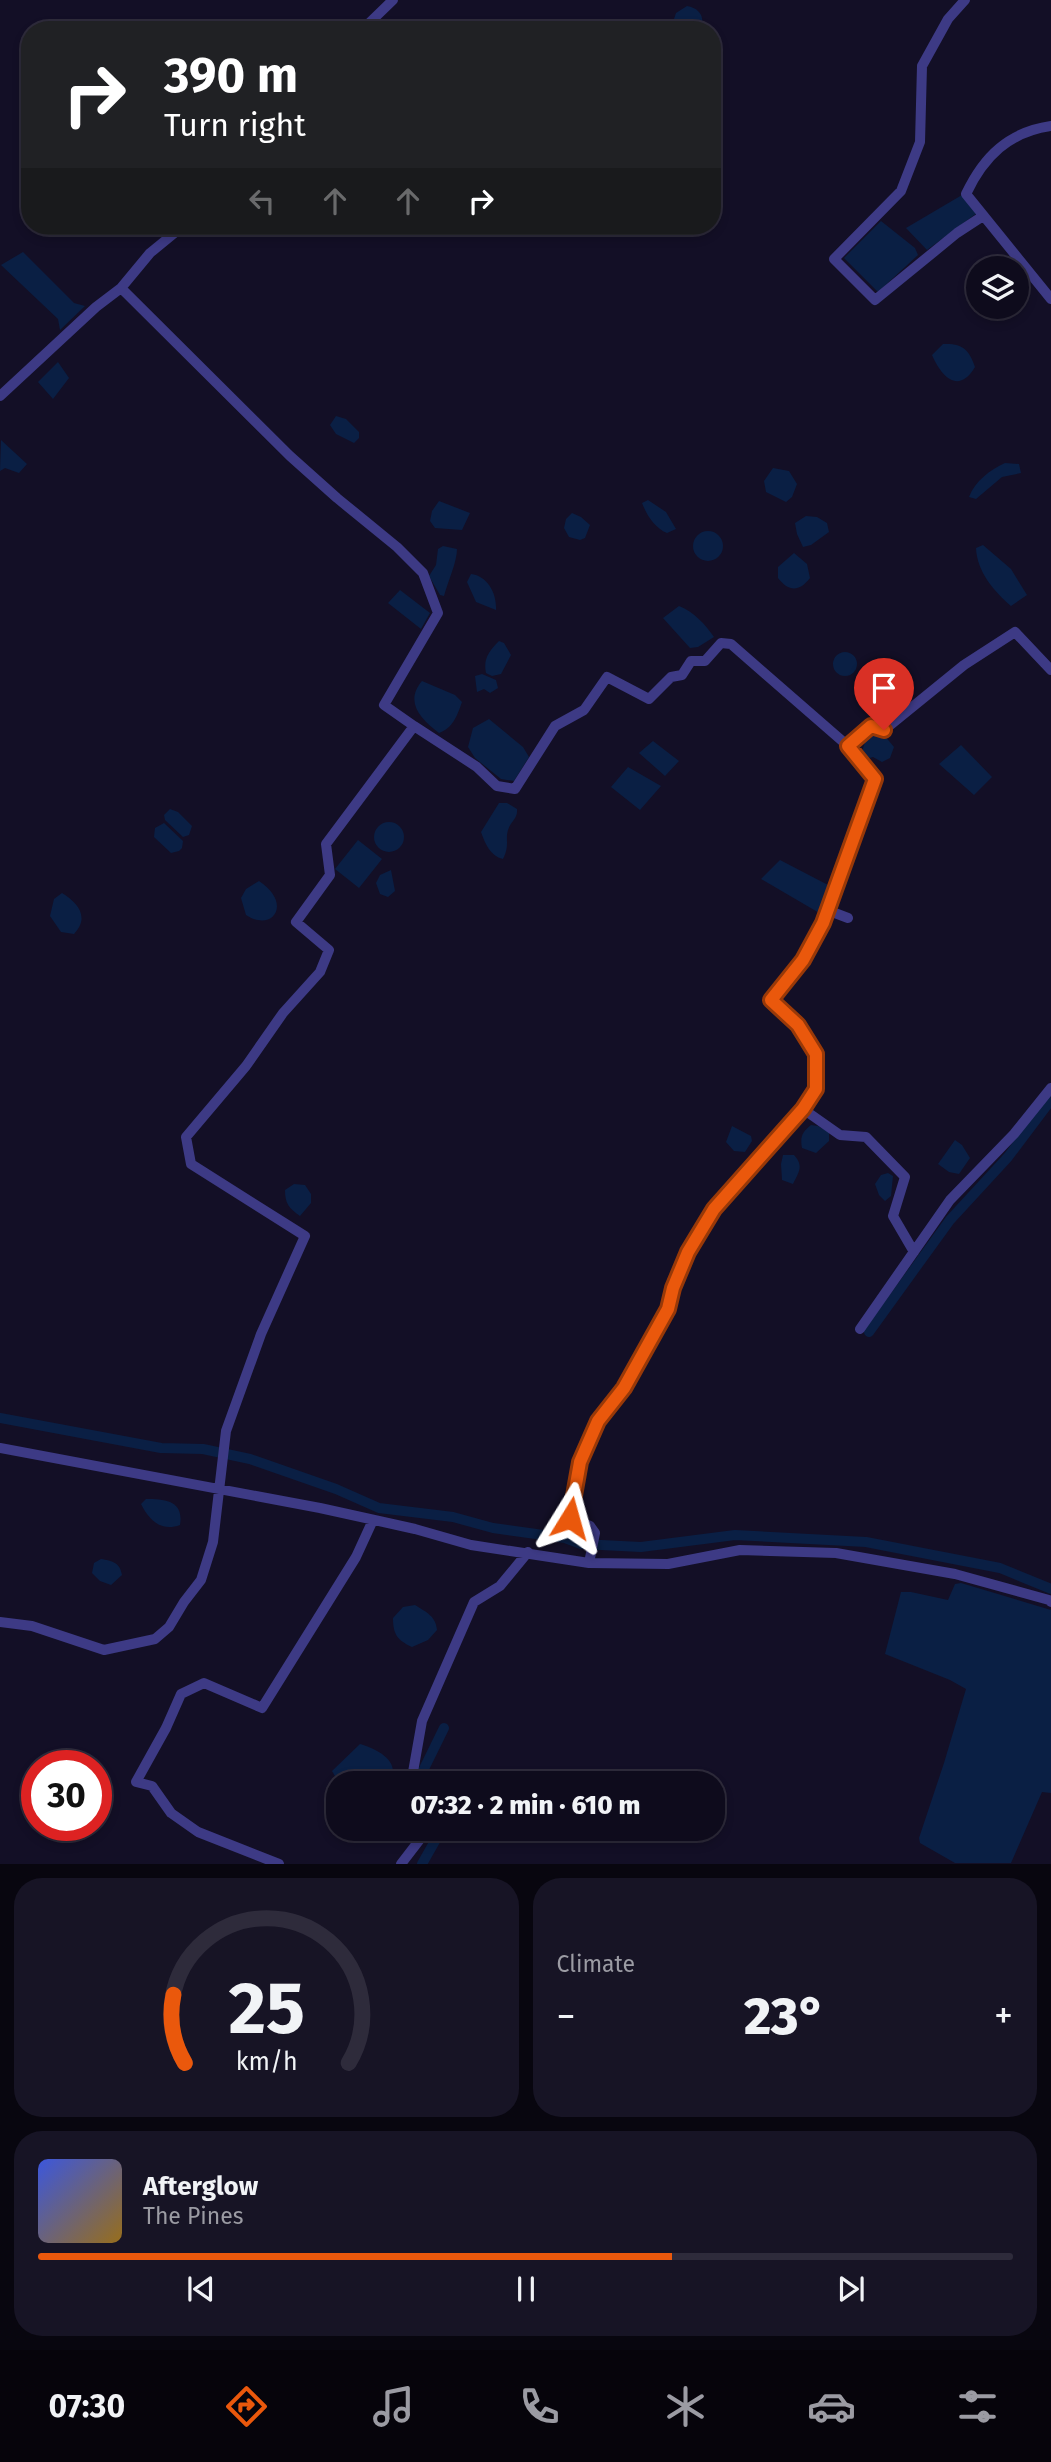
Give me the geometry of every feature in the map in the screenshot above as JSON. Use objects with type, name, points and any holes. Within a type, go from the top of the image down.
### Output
[{"type":"street","points":[[372,21],[394,0]]},
{"type":"street","points":[[965,0],[948,19],[922,66],[920,142],[901,191],[834,259],[876,300],[983,215]]},
{"type":"street","points":[[1051,126],[1036,128],[1010,139],[987,158],[976,172],[966,194],[1051,299]]},
{"type":"street","points":[[0,396],[96,307],[121,288],[150,253],[172,235]]},
{"type":"street","points":[[121,288],[290,456],[397,547],[423,573],[438,613],[384,705],[477,767],[497,786],[515,789],[555,726],[584,710],[607,677],[649,699],[671,677],[682,675],[691,661],[705,661],[721,643],[731,644],[848,746],[875,779],[827,910],[803,960],[771,1000],[798,1025],[816,1054],[816,1089],[803,1109],[714,1209],[688,1252],[673,1288],[668,1309],[624,1388],[598,1421],[580,1462],[570,1518],[590,1526],[595,1533],[589,1560]]},
{"type":"street","points":[[848,746],[871,726],[884,730],[964,665],[1015,632],[1051,670]]},
{"type":"street","points":[[0,1622],[32,1626],[104,1650],[155,1639],[169,1627],[201,1580],[213,1542],[226,1431],[261,1334],[305,1236],[191,1164],[186,1137],[246,1066],[283,1013],[320,972],[329,950],[296,922],[330,875],[326,844],[414,726]]},
{"type":"street","points":[[827,910],[848,918]]},
{"type":"street","points":[[860,1329],[950,1200],[1014,1134],[1051,1088]]},
{"type":"street","points":[[803,1109],[840,1135],[866,1136],[905,1177],[893,1216],[914,1252]]},
{"type":"street","points":[[0,1448],[218,1488],[373,1520],[471,1545],[589,1560],[668,1564],[740,1550],[836,1553],[955,1574],[1051,1602]]},
{"type":"street","points":[[279,1864],[198,1832],[171,1813],[152,1786],[136,1782],[166,1728],[181,1694],[204,1683],[262,1708],[356,1557],[373,1520]]},
{"type":"street","points":[[413,1771],[422,1721],[474,1601],[500,1586],[528,1552]]},
{"type":"street","points":[[401,1864],[419,1841]]},
{"type":"water","points":[[687,6],[701,14],[702,21],[673,21],[676,13]]},
{"type":"water","points":[[962,195],[977,213],[927,250],[906,228]]},
{"type":"water","points":[[881,221],[915,248],[918,255],[878,292],[844,258]]},
{"type":"water","points":[[23,252],[74,303],[85,306],[60,330],[58,319],[1,265]]},
{"type":"water","points":[[943,344],[960,346],[970,356],[975,367],[963,380],[951,380],[936,363],[932,355]]},
{"type":"water","points":[[58,362],[69,378],[53,399],[38,382]]},
{"type":"water","points":[[336,416],[346,419],[359,432],[359,438],[354,443],[336,434],[330,425]]},
{"type":"water","points":[[1,440],[27,464],[19,473],[5,468],[0,471]]},
{"type":"water","points":[[1005,463],[1019,464],[1021,473],[1002,477],[976,499],[969,497],[984,477]]},
{"type":"water","points":[[773,468],[789,471],[797,484],[792,497],[786,502],[766,492],[764,481]]},
{"type":"water","points":[[648,500],[666,512],[676,529],[667,533],[655,525],[642,503]]},
{"type":"water","points":[[439,501],[470,513],[462,530],[435,528],[430,521],[432,511]]},
{"type":"water","points":[[572,513],[590,525],[585,538],[580,540],[569,537],[564,528],[566,519]]},
{"type":"water","points":[[806,516],[817,517],[827,523],[829,532],[811,545],[803,547],[795,523]]},
{"type":"water","points":[[708,531],[719,535],[723,546],[719,557],[708,561],[697,557],[693,546],[697,535]]},
{"type":"water","points":[[983,545],[1011,569],[1027,595],[1011,606],[983,573],[976,548]]},
{"type":"water","points":[[443,546],[457,549],[444,596],[440,595],[429,576],[436,565],[438,549]]},
{"type":"water","points":[[794,553],[807,564],[810,578],[798,588],[790,588],[778,578],[778,567]]},
{"type":"water","points":[[471,574],[487,582],[495,598],[496,610],[476,602],[467,582]]},
{"type":"water","points":[[400,590],[430,613],[421,629],[388,603]]},
{"type":"water","points":[[679,606],[699,619],[714,637],[698,647],[690,648],[663,618]]},
{"type":"water","points":[[499,641],[504,643],[511,655],[501,674],[492,676],[486,673],[486,659]]},
{"type":"water","points":[[845,652],[854,655],[857,664],[854,673],[845,676],[836,673],[833,664],[836,655]]},
{"type":"water","points":[[482,674],[496,680],[498,688],[490,693],[484,689],[477,692],[475,676]]},
{"type":"water","points":[[422,681],[455,695],[462,702],[451,725],[439,733],[417,710],[415,696]]},
{"type":"water","points":[[489,719],[523,747],[529,757],[514,781],[501,779],[475,758],[468,747],[473,728]]},
{"type":"water","points":[[878,732],[894,747],[890,758],[882,762],[873,757],[866,759],[862,751],[867,737]]},
{"type":"water","points":[[653,741],[679,761],[665,776],[639,753]]},
{"type":"water","points":[[961,745],[992,777],[974,795],[939,764]]},
{"type":"water","points":[[628,767],[661,786],[640,810],[611,787]]},
{"type":"water","points":[[499,803],[507,803],[517,809],[508,830],[503,859],[491,852],[481,832]]},
{"type":"water","points":[[170,809],[178,812],[192,826],[189,835],[183,837],[165,820],[164,815]]},
{"type":"water","points":[[389,822],[400,826],[404,837],[400,848],[389,852],[378,848],[374,837],[378,826]]},
{"type":"water","points":[[164,823],[183,841],[179,851],[171,853],[154,837],[155,828]]},
{"type":"water","points":[[358,840],[382,859],[359,888],[335,869]]},
{"type":"water","points":[[780,860],[830,886],[821,914],[761,879]]},
{"type":"water","points":[[391,870],[395,891],[388,897],[380,894],[376,883],[380,875]]},
{"type":"water","points":[[259,881],[275,898],[277,906],[271,918],[264,920],[256,920],[246,915],[241,898],[246,889]]},
{"type":"water","points":[[62,893],[73,901],[80,911],[81,922],[74,934],[61,932],[50,916],[54,899]]},
{"type":"water","points":[[811,1125],[829,1132],[829,1141],[816,1153],[802,1148],[802,1135]]},
{"type":"water","points":[[732,1126],[751,1136],[752,1141],[745,1152],[734,1151],[726,1142]]},
{"type":"water","points":[[955,1140],[962,1145],[970,1158],[959,1174],[949,1172],[938,1164]]},
{"type":"water","points":[[783,1155],[794,1155],[799,1162],[799,1172],[793,1184],[782,1180]]},
{"type":"water","points":[[888,1173],[893,1176],[891,1196],[885,1201],[879,1195],[875,1184],[881,1175]]},
{"type":"water","points":[[294,1184],[305,1185],[311,1194],[311,1203],[300,1216],[290,1208],[286,1199],[285,1190]]},
{"type":"water","points":[[146,1499],[167,1501],[176,1506],[181,1517],[180,1525],[167,1527],[156,1523],[141,1504]]},
{"type":"water","points":[[101,1559],[115,1563],[121,1571],[122,1575],[111,1585],[100,1581],[92,1573],[94,1563]]},
{"type":"water","points":[[961,1583],[1051,1610],[1051,1793],[1042,1792],[1011,1863],[955,1863],[920,1843],[919,1838],[966,1689],[885,1654],[901,1592],[948,1600],[955,1584]]},
{"type":"water","points":[[415,1605],[427,1612],[437,1630],[428,1640],[412,1647],[397,1636],[393,1618],[403,1607]]},
{"type":"water","points":[[360,1744],[386,1757],[393,1768],[393,1771],[332,1771]]},
{"type":"waterway","points":[[869,1332],[950,1220],[1008,1157],[1051,1100]]},
{"type":"waterway","points":[[0,1418],[161,1448],[203,1449],[250,1459],[336,1489],[379,1508],[453,1517],[493,1528],[565,1538],[581,1544],[641,1547],[735,1535],[866,1542],[1000,1568],[1051,1589]]},
{"type":"waterway","points":[[423,1771],[444,1728]]},
{"type":"waterway","points":[[422,1864],[435,1841]]},
{"type":"route","points":[[570,1518],[580,1462],[598,1421],[624,1388],[668,1309],[673,1288],[688,1252],[714,1209],[803,1109],[816,1089],[816,1054],[798,1025],[771,1000],[803,960],[823,923],[875,779],[848,746],[871,726],[884,730]]}]
